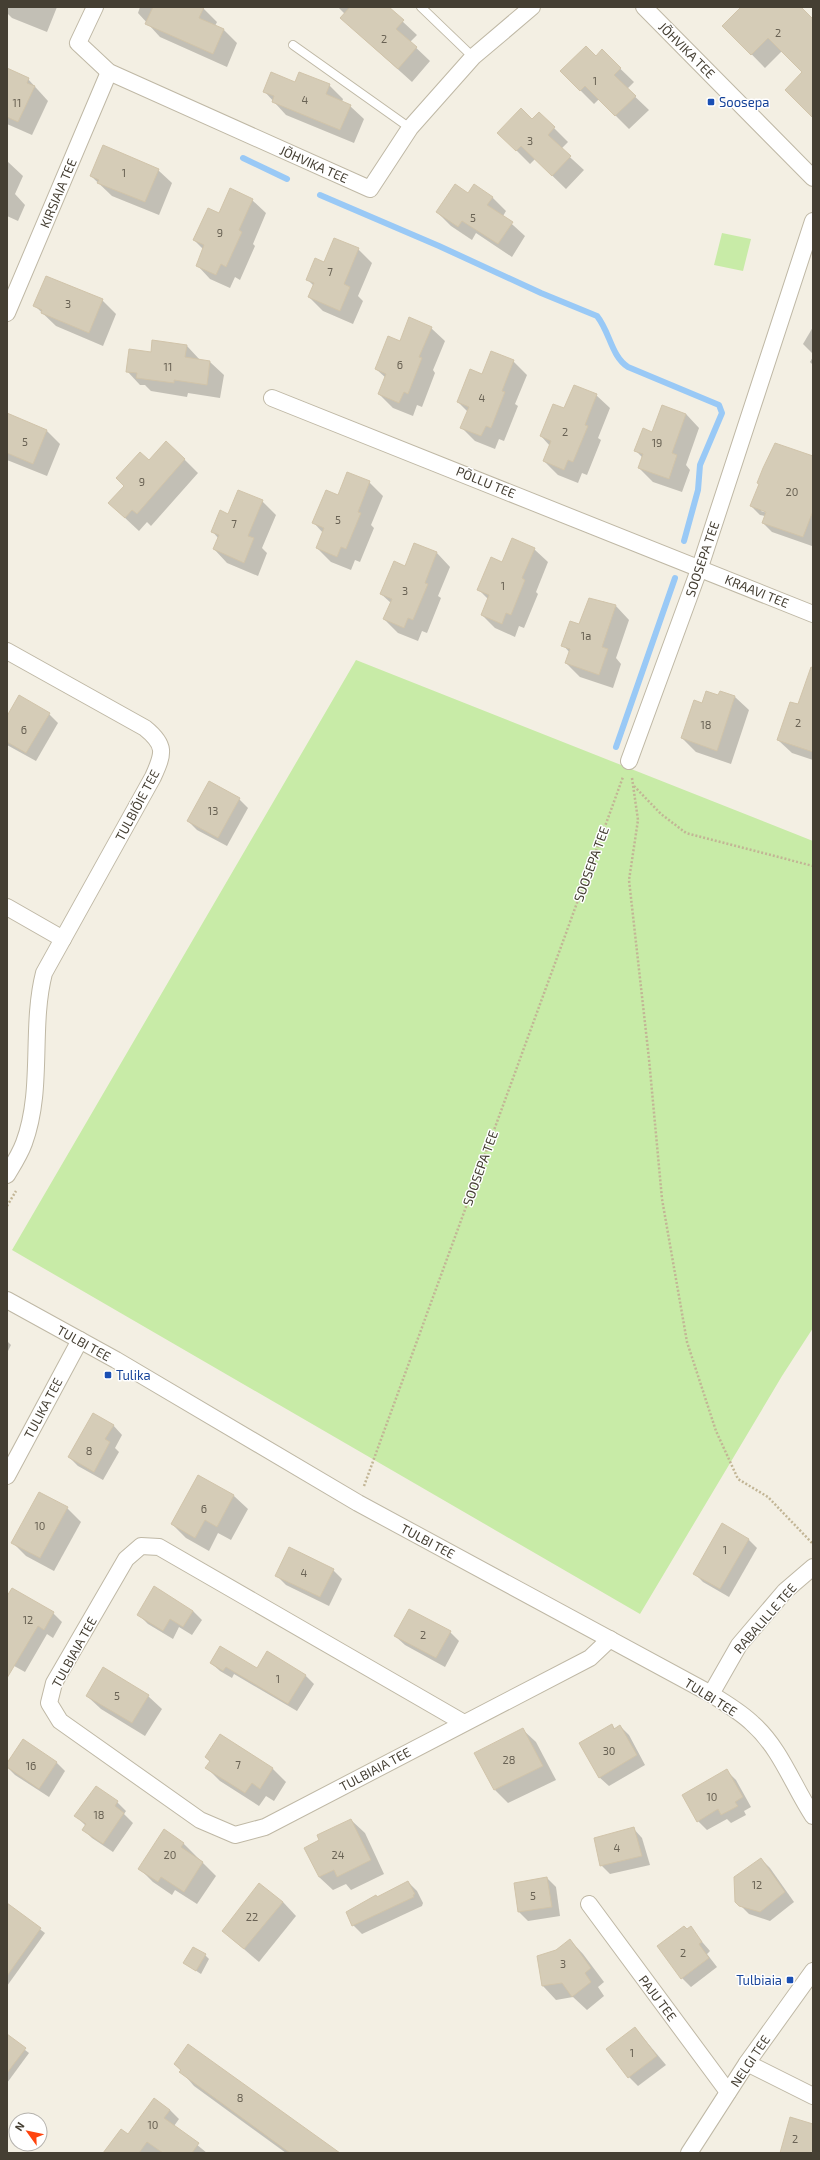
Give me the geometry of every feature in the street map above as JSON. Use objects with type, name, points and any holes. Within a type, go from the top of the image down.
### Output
[{"type":"street","name":"JÕHVIKA TEE","points":[[95,7],[78,43],[109,72],[370,189],[410,128],[473,57],[532,7]]},
{"type":"street","name":"JÕHVIKA TEE","points":[[644,7],[813,178]]},
{"type":"street","name":"KIRSIAIA TEE","points":[[8,309],[109,72]]},
{"type":"street","name":"SOOSEPA TEE","points":[[629,761],[700,567],[813,221]]},
{"type":"street","name":"PÕLLU TEE","points":[[272,398],[700,567]]},
{"type":"street","name":"KRAAVI TEE","points":[[700,567],[813,614]]},
{"type":"street","name":"TULBIÕIE TEE","points":[[7,650],[145,728],[158,738],[161,750],[160,763],[153,777],[44,973],[39,992],[33,1102],[30,1122],[24,1144],[7,1175]]},
{"type":"street","points":[[7,907],[63,939]]},
{"type":"street","name":"TULBI TEE","points":[[7,1300],[80,1340],[358,1502],[711,1694],[753,1723],[763,1734],[792,1776],[813,1816]]},
{"type":"street","name":"TULIKA TEE","points":[[7,1476],[80,1340]]},
{"type":"street","name":"TULBIAIA TEE","points":[[464,1723],[159,1547],[141,1546],[126,1560],[122,1566],[54,1683],[49,1703],[60,1721],[181,1807],[200,1820],[235,1835],[265,1827],[590,1658],[610,1639]]},
{"type":"street","name":"RABALILLE TEE","points":[[711,1694],[739,1645],[785,1591],[813,1566]]},
{"type":"street","name":"PAJU TEE","points":[[589,1904],[728,2092]]},
{"type":"street","name":"NELGI TEE","points":[[688,2153],[747,2063],[813,1971]]},
{"type":"street","points":[[747,2063],[813,2096]]},
{"type":"lane","points":[[421,7],[473,57]]},
{"type":"lane","points":[[293,45],[410,128]]},
{"type":"path","points":[[629,761],[638,820],[629,880],[649,1058],[662,1199],[687,1342],[716,1431],[738,1479],[768,1496],[813,1544]]},
{"type":"path","name":"SOOSEPA TEE","points":[[358,1502],[629,761]]},
{"type":"path","points":[[634,786],[660,814],[686,833],[813,866]]},
{"type":"green space","points":[[722,233],[751,239],[743,271],[714,265]]},
{"type":"green space","points":[[356,660],[813,841],[813,1328],[782,1376],[640,1614],[12,1250]]},
{"type":"building","points":[[153,7],[204,7],[199,18],[224,29],[213,54],[145,24]]},
{"type":"building","points":[[350,7],[389,7],[404,20],[396,29],[417,47],[398,69],[340,18]]},
{"type":"building","points":[[741,7],[801,7],[813,19],[813,118],[785,90],[802,72],[768,38],[751,55],[722,26]]},
{"type":"building","points":[[586,46],[596,56],[602,49],[621,68],[614,75],[636,96],[615,116],[585,86],[580,91],[560,71]]},
{"type":"building","points":[[7,68],[29,78],[27,83],[35,86],[18,122],[7,117]]},
{"type":"building","points":[[271,72],[295,82],[299,72],[330,84],[326,94],[351,105],[340,130],[272,102],[274,96],[263,92]]},
{"type":"building","points":[[521,108],[532,119],[539,112],[555,127],[548,135],[571,156],[552,176],[521,146],[516,151],[497,133]]},
{"type":"building","points":[[103,145],[159,169],[145,202],[97,183],[99,180],[90,176]]},
{"type":"building","points":[[455,184],[468,193],[474,184],[493,197],[487,205],[513,222],[498,244],[462,221],[458,227],[436,212]]},
{"type":"building","points":[[230,188],[253,199],[239,230],[242,232],[226,267],[221,264],[216,275],[196,266],[204,245],[193,240],[208,208],[219,213]]},
{"type":"building","points":[[334,238],[359,248],[344,284],[350,287],[340,311],[308,297],[314,283],[306,280],[315,258],[324,262]]},
{"type":"building","points":[[46,276],[103,299],[89,333],[41,313],[42,310],[33,306]]},
{"type":"building","points":[[409,317],[432,327],[419,357],[422,358],[408,394],[404,392],[399,403],[378,394],[386,374],[375,369],[388,336],[400,341]]},
{"type":"building","points":[[152,340],[187,345],[185,357],[210,361],[207,385],[174,380],[174,383],[136,378],[137,373],[126,372],[129,349],[151,352]]},
{"type":"building","points":[[491,351],[514,360],[502,391],[505,392],[491,428],[486,426],[481,436],[460,428],[469,407],[457,402],[470,369],[482,374]]},
{"type":"building","points":[[574,385],[597,394],[585,425],[588,426],[573,462],[568,460],[564,470],[543,461],[551,441],[540,436],[553,404],[564,408]]},
{"type":"building","points":[[662,405],[686,414],[672,453],[677,455],[669,479],[638,468],[643,454],[634,451],[643,428],[652,432]]},
{"type":"building","points":[[7,413],[47,430],[33,464],[7,453]]},
{"type":"building","points":[[166,441],[185,459],[137,514],[132,510],[125,518],[108,503],[124,486],[116,478],[140,452],[149,460]]},
{"type":"building","points":[[775,443],[813,456],[813,511],[803,537],[762,523],[766,512],[750,506],[759,484],[757,483]]},
{"type":"building","points":[[347,472],[370,481],[358,512],[361,513],[346,549],[341,547],[337,557],[316,548],[324,528],[312,523],[326,490],[338,495]]},
{"type":"building","points":[[238,490],[263,500],[248,536],[254,538],[244,563],[213,549],[219,535],[211,532],[220,510],[228,514]]},
{"type":"building","points":[[512,538],[535,548],[522,578],[525,580],[511,615],[506,613],[502,624],[481,615],[489,595],[477,590],[491,557],[502,562]]},
{"type":"building","points":[[414,543],[437,552],[425,583],[428,584],[413,620],[408,618],[404,628],[383,619],[392,599],[380,594],[394,561],[405,566]]},
{"type":"building","points":[[589,598],[616,605],[602,647],[608,649],[599,675],[565,663],[570,649],[561,646],[570,621],[579,624]]},
{"type":"building","points":[[811,667],[813,668],[813,752],[777,740],[790,702],[798,704]]},
{"type":"building","points":[[706,691],[718,695],[720,691],[735,696],[717,751],[681,738],[694,700],[702,703]]},
{"type":"building","points":[[19,695],[50,713],[26,753],[7,742],[7,716]]},
{"type":"building","points":[[209,781],[240,798],[218,838],[187,821]]},
{"type":"building","points":[[93,1413],[114,1425],[105,1439],[110,1442],[94,1472],[68,1457]]},
{"type":"building","points":[[198,1475],[234,1495],[217,1527],[205,1520],[195,1538],[171,1524]]},
{"type":"building","points":[[39,1492],[68,1507],[40,1558],[11,1543]]},
{"type":"building","points":[[722,1523],[749,1539],[720,1589],[693,1574]]},
{"type":"building","points":[[289,1547],[334,1569],[320,1597],[275,1576]]},
{"type":"building","points":[[154,1586],[193,1611],[183,1627],[170,1619],[163,1631],[137,1615]]},
{"type":"building","points":[[12,1588],[54,1612],[44,1630],[38,1626],[7,1678],[7,1596]]},
{"type":"building","points":[[409,1609],[451,1631],[436,1658],[394,1636]]},
{"type":"building","points":[[220,1646],[257,1668],[267,1651],[306,1675],[288,1704],[226,1667],[223,1671],[210,1663]]},
{"type":"building","points":[[103,1667],[149,1695],[132,1723],[86,1696]]},
{"type":"building","points":[[612,1724],[614,1729],[620,1725],[637,1755],[599,1778],[579,1743]]},
{"type":"building","points":[[523,1728],[543,1766],[494,1790],[474,1753]]},
{"type":"building","points":[[220,1734],[273,1768],[260,1789],[252,1783],[245,1793],[205,1768],[210,1761],[205,1757]]},
{"type":"building","points":[[23,1739],[57,1762],[39,1789],[7,1767],[7,1763]]},
{"type":"building","points":[[727,1769],[743,1797],[735,1802],[738,1806],[721,1815],[718,1809],[697,1822],[682,1795]]},
{"type":"building","points":[[96,1786],[118,1801],[115,1806],[124,1813],[103,1844],[82,1830],[86,1824],[74,1816]]},
{"type":"building","points":[[351,1819],[371,1860],[337,1877],[334,1870],[319,1877],[304,1848],[319,1840],[317,1835]]},
{"type":"building","points":[[634,1827],[642,1856],[600,1866],[594,1838]]},
{"type":"building","points":[[164,1829],[184,1843],[181,1847],[203,1862],[184,1892],[161,1877],[158,1882],[138,1869]]},
{"type":"building","points":[[761,1858],[785,1892],[760,1912],[739,1906],[735,1902],[734,1877]]},
{"type":"building","points":[[547,1877],[552,1907],[518,1912],[514,1883]]},
{"type":"building","points":[[408,1881],[415,1894],[413,1895],[414,1897],[352,1926],[346,1912],[376,1895],[377,1897]]},
{"type":"building","points":[[259,1883],[283,1902],[244,1949],[222,1931]]},
{"type":"building","points":[[7,1903],[41,1928],[7,1976]]},
{"type":"building","points":[[684,1926],[687,1929],[691,1926],[702,1942],[699,1944],[709,1958],[681,1979],[657,1946]]},
{"type":"building","points":[[570,1939],[591,1968],[585,1973],[591,1982],[572,1997],[562,1983],[542,1986],[537,1956],[556,1950]]},
{"type":"building","points":[[193,1947],[206,1954],[196,1971],[183,1963]]},
{"type":"building","points":[[635,2027],[657,2056],[628,2078],[606,2049]]},
{"type":"building","points":[[7,2034],[26,2048],[7,2073]]},
{"type":"building","points":[[188,2044],[340,2153],[290,2153],[179,2072],[181,2070],[174,2064]]},
{"type":"building","points":[[154,2098],[170,2110],[164,2118],[199,2143],[192,2153],[163,2153],[147,2142],[139,2153],[103,2153],[121,2129],[128,2134]]},
{"type":"building","points":[[790,2117],[813,2124],[813,2153],[780,2153]]},
{"type":"waterway","points":[[243,158],[287,179]]},
{"type":"waterway","points":[[320,195],[439,246],[541,293],[597,316],[618,357],[628,367],[719,405],[722,413],[700,465],[698,490],[684,541]]},
{"type":"waterway","points":[[616,747],[675,578]]},
{"type":"place","name":"Soosepa","points":[[711,102]]},
{"type":"place","name":"Tulika","points":[[108,1375]]},
{"type":"place","name":"Tulbiaia","points":[[790,1980]]}]
